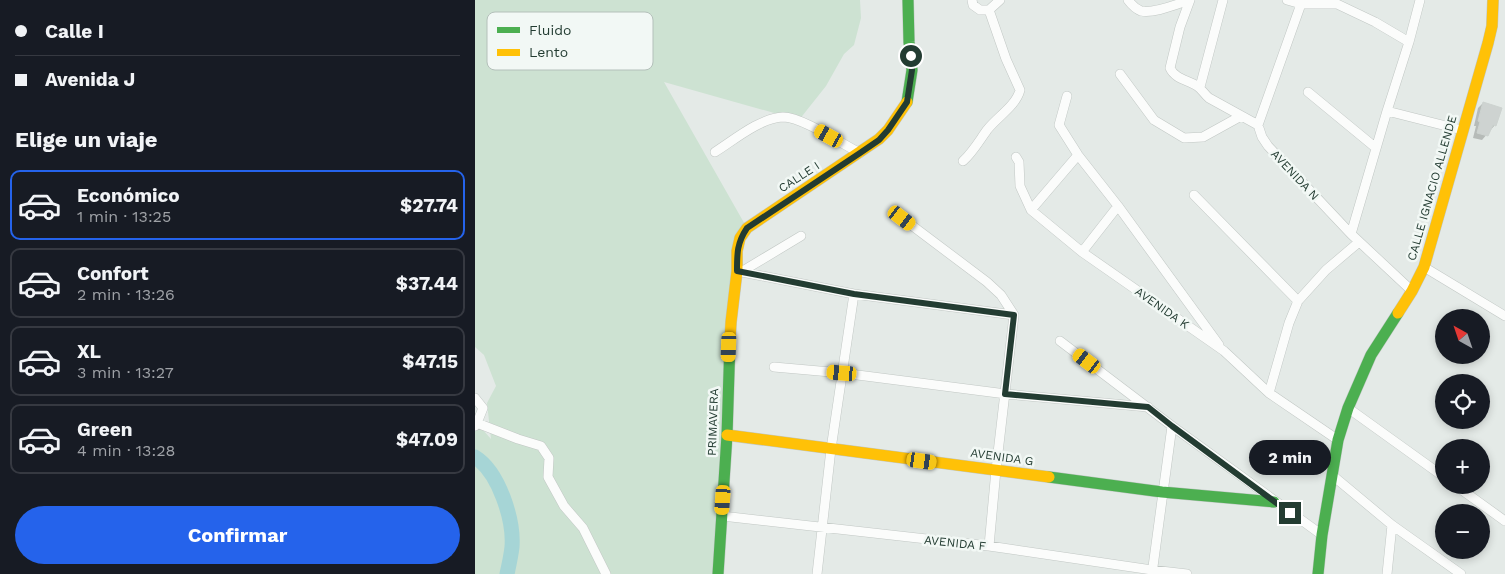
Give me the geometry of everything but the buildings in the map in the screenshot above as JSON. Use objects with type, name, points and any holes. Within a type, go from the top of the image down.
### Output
[{"type":"street","name":"CALLE I","points":[[739,271],[737,251],[740,238],[747,228],[879,140],[907,102],[912,70],[909,42],[909,0]]},
{"type":"street","points":[[972,0],[973,5],[980,10],[989,10],[1000,0]]},
{"type":"street","points":[[1128,0],[1140,10],[1146,11],[1158,10],[1190,0]]},
{"type":"street","points":[[1190,0],[1180,27],[1170,68],[1172,73],[1200,87],[1209,98],[1258,125],[1301,4]]},
{"type":"street","points":[[1200,87],[1223,0]]},
{"type":"street","points":[[1287,0],[1301,4],[1337,4],[1375,22],[1409,42]]},
{"type":"street","points":[[1351,234],[1420,0]]},
{"type":"street","name":"CALLE IGNACIO ALLENDE","points":[[1318,574],[1322,535],[1337,440],[1347,408],[1371,355],[1411,291],[1423,267],[1492,26],[1493,0]]},
{"type":"street","points":[[963,161],[972,152],[996,119],[1013,103],[1020,90],[1006,59],[989,10]]},
{"type":"street","points":[[1120,74],[1154,120],[1184,138],[1203,137],[1241,116]]},
{"type":"street","points":[[1308,92],[1376,148]]},
{"type":"street","points":[[1067,96],[1059,125],[1224,351]]},
{"type":"street","points":[[1387,111],[1462,130]]},
{"type":"street","points":[[715,152],[757,125],[783,117],[799,120],[860,153]]},
{"type":"street","name":"AVENIDA N","points":[[1258,125],[1262,137],[1268,146],[1351,234],[1411,291]]},
{"type":"street","points":[[1031,210],[1079,154]]},
{"type":"street","name":"AVENIDA K","points":[[1016,157],[1019,162],[1020,186],[1031,210],[1083,252],[1224,351],[1269,393],[1337,440]]},
{"type":"street","points":[[1194,195],[1298,301]]},
{"type":"street","points":[[1083,252],[1118,206]]},
{"type":"street","points":[[902,218],[987,282],[1001,295],[1014,315],[989,546]]},
{"type":"street","points":[[739,271],[801,236]]},
{"type":"street","points":[[1269,393],[1289,323],[1298,301],[1326,270],[1359,242]]},
{"type":"street","points":[[1423,267],[1505,316]]},
{"type":"street","points":[[739,271],[854,294],[1014,315]]},
{"type":"street","name":"PRIMAVERA","points":[[718,574],[727,435],[731,322],[739,271]]},
{"type":"street","points":[[817,574],[831,449],[854,294]]},
{"type":"street","points":[[1060,340],[1274,502],[1322,535]]},
{"type":"street","points":[[774,366],[1005,394],[1148,407]]},
{"type":"street","points":[[475,398],[483,408],[476,425],[541,446],[549,458],[548,476],[564,506],[583,528],[606,574]]},
{"type":"street","points":[[1347,408],[1435,471]]},
{"type":"street","points":[[1152,572],[1172,426]]},
{"type":"street","name":"AVENIDA G","points":[[727,435],[1162,492],[1274,502]]},
{"type":"street","points":[[1332,475],[1392,525],[1461,574]]},
{"type":"street","points":[[1468,494],[1505,521]]},
{"type":"street","name":"AVENIDA F","points":[[722,516],[989,546],[1152,572],[1187,574]]},
{"type":"street","points":[[1387,574],[1392,525]]},
{"type":"green space","points":[[475,0],[860,0],[861,18],[854,45],[844,54],[826,86],[799,120],[664,82],[747,228],[740,238],[718,574],[475,574],[475,421],[491,439],[487,403],[496,386],[484,355],[475,347]]},
{"type":"waterway","points":[[475,457],[484,464],[498,485],[507,511],[512,536],[507,574]]},
{"type":"traffic: fast","points":[[907,102],[912,70],[908,0]]},
{"type":"traffic: fast","points":[[1318,574],[1322,535],[1338,440],[1348,408],[1371,355],[1398,313]]},
{"type":"traffic: fast","points":[[718,574],[727,435],[730,340]]},
{"type":"traffic: fast","points":[[1049,477],[1162,492],[1274,502]]},
{"type":"traffic: slow","points":[[1398,313],[1424,267],[1488,43],[1492,26],[1493,0]]},
{"type":"traffic: slow","points":[[730,340],[737,271],[737,251],[740,238],[747,228],[879,139],[888,130],[907,102]]},
{"type":"traffic: slow","points":[[727,435],[1049,477]]},
{"type":"route","points":[[911,56],[912,70],[907,102],[888,130],[879,140],[747,228],[740,238],[737,251],[737,271],[854,294],[1014,315],[1005,394],[1148,407],[1290,513]]}]
